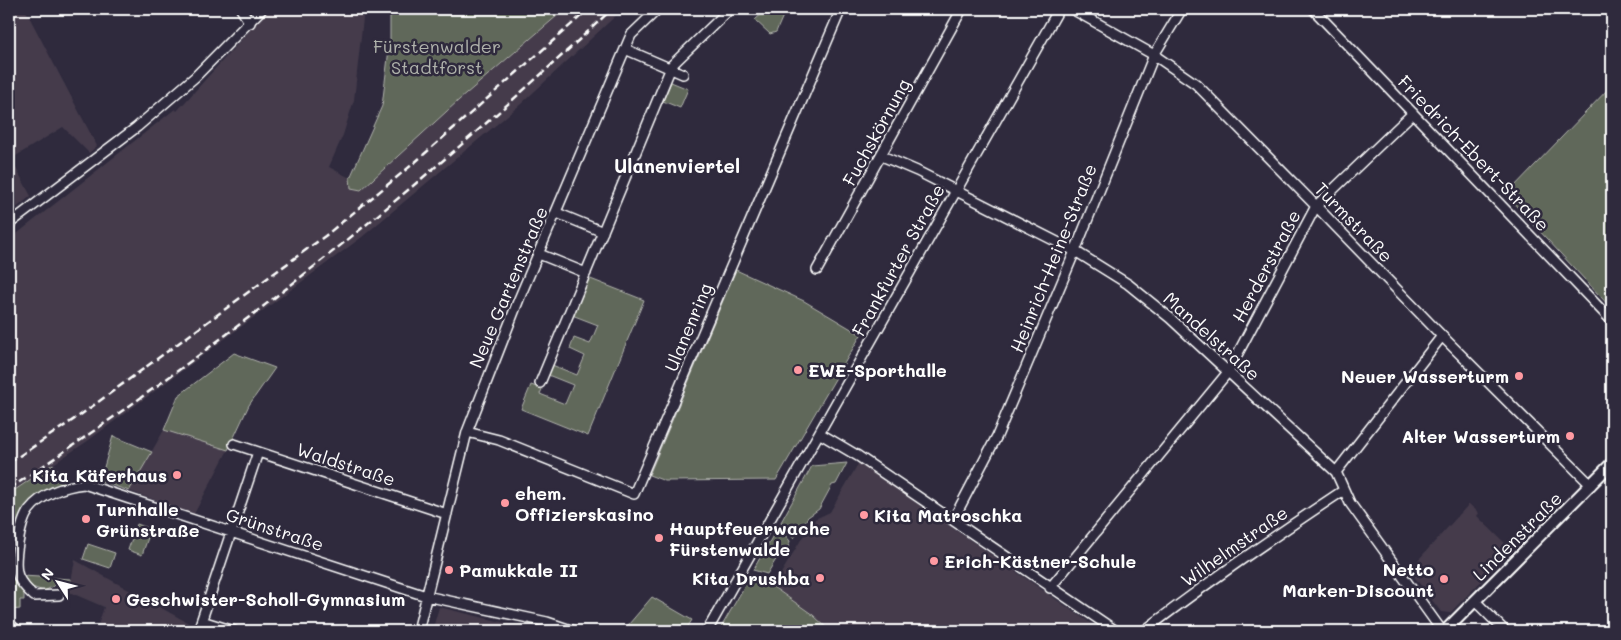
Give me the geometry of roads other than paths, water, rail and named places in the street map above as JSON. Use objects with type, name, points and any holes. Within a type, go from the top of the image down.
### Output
[{"type":"street","points":[[241,9],[250,23]]},
{"type":"street","points":[[9,224],[144,121],[195,77],[262,9]]},
{"type":"street","name":"Neue Gartenstraße","points":[[418,631],[468,432],[501,343],[631,35],[658,9]]},
{"type":"street","points":[[540,383],[672,65],[730,9]]},
{"type":"street","name":"Ulanenring","points":[[468,432],[499,440],[634,494],[841,9]]},
{"type":"street","name":"Fuchskörnung","points":[[817,270],[962,9]]},
{"type":"street","name":"Frankfurter Straße","points":[[707,631],[1059,9]]},
{"type":"street","name":"Turmstraße","points":[[1072,9],[1154,55],[1196,84],[1442,336],[1591,485]]},
{"type":"street","name":"Heinrich-Heine-Straße","points":[[953,520],[997,436],[1075,251],[1154,55],[1182,9]]},
{"type":"street","name":"Friedrich-Ebert-Straße","points":[[1313,9],[1612,321]]},
{"type":"street","points":[[625,49],[683,74]]},
{"type":"street","name":"Herderstraße","points":[[1050,588],[1228,372],[1316,206],[1413,113]]},
{"type":"street","name":"Mandelstraße","points":[[882,156],[917,171],[955,192],[1075,251],[1128,284],[1170,318],[1336,472],[1350,503],[1443,631]]},
{"type":"street","points":[[557,213],[603,232]]},
{"type":"street","points":[[539,254],[586,273]]},
{"type":"street","points":[[1336,472],[1442,336]]},
{"type":"street","points":[[819,433],[858,456],[1116,631]]},
{"type":"street","name":"Waldstraße","points":[[234,444],[447,514]]},
{"type":"street","points":[[198,631],[258,452]]},
{"type":"street","name":"Lindenstraße","points":[[1443,631],[1612,463]]},
{"type":"street","name":"Grünstraße","points":[[58,596],[34,596],[24,587],[17,576],[21,525],[30,509],[48,495],[66,486],[84,484],[426,596],[547,622],[574,631]]},
{"type":"street","name":"Wilhelmstraße","points":[[1144,631],[1256,549],[1344,490]]},
{"type":"street","points":[[1475,601],[1505,631]]},
{"type":"street","points":[[202,620],[234,631]]},
{"type":"street","points":[[9,625],[17,631]]},
{"type":"railway","points":[[9,463],[79,416],[325,236],[413,164],[589,9]]},
{"type":"railway","points":[[9,489],[89,435],[245,321],[321,261],[469,138],[612,9]]},
{"type":"place","name":"EWE-Sporthalle","points":[[798,370]]},
{"type":"place","name":"Neuer Wasserturm","points":[[1519,376]]},
{"type":"place","name":"Alter Wasserturm","points":[[1570,436]]},
{"type":"place","name":"Kita Käferhaus","points":[[177,475]]},
{"type":"place","name":"ehem. Offizierskasino","points":[[505,503]]},
{"type":"place","name":"Kita Matroschka","points":[[864,515]]},
{"type":"place","name":"Turnhalle Grünstraße","points":[[86,519]]},
{"type":"place","name":"Hauptfeuerwache Fürstenwalde","points":[[659,538]]},
{"type":"place","name":"Erich-Kästner-Schule","points":[[934,561]]},
{"type":"place","name":"Pamukkale II","points":[[449,570]]},
{"type":"place","name":"Kita Drushba","points":[[820,578]]},
{"type":"place","name":"Netto Marken-Discount","points":[[1444,579]]},
{"type":"place","name":"Geschwister-Scholl-Gymnasium","points":[[116,599]]},
{"type":"district","name":"Ulanenviertel","points":[[677,165]]},
{"type":"park label","name":"Fürstenwalder Stadtforst","points":[[437,56]]}]
